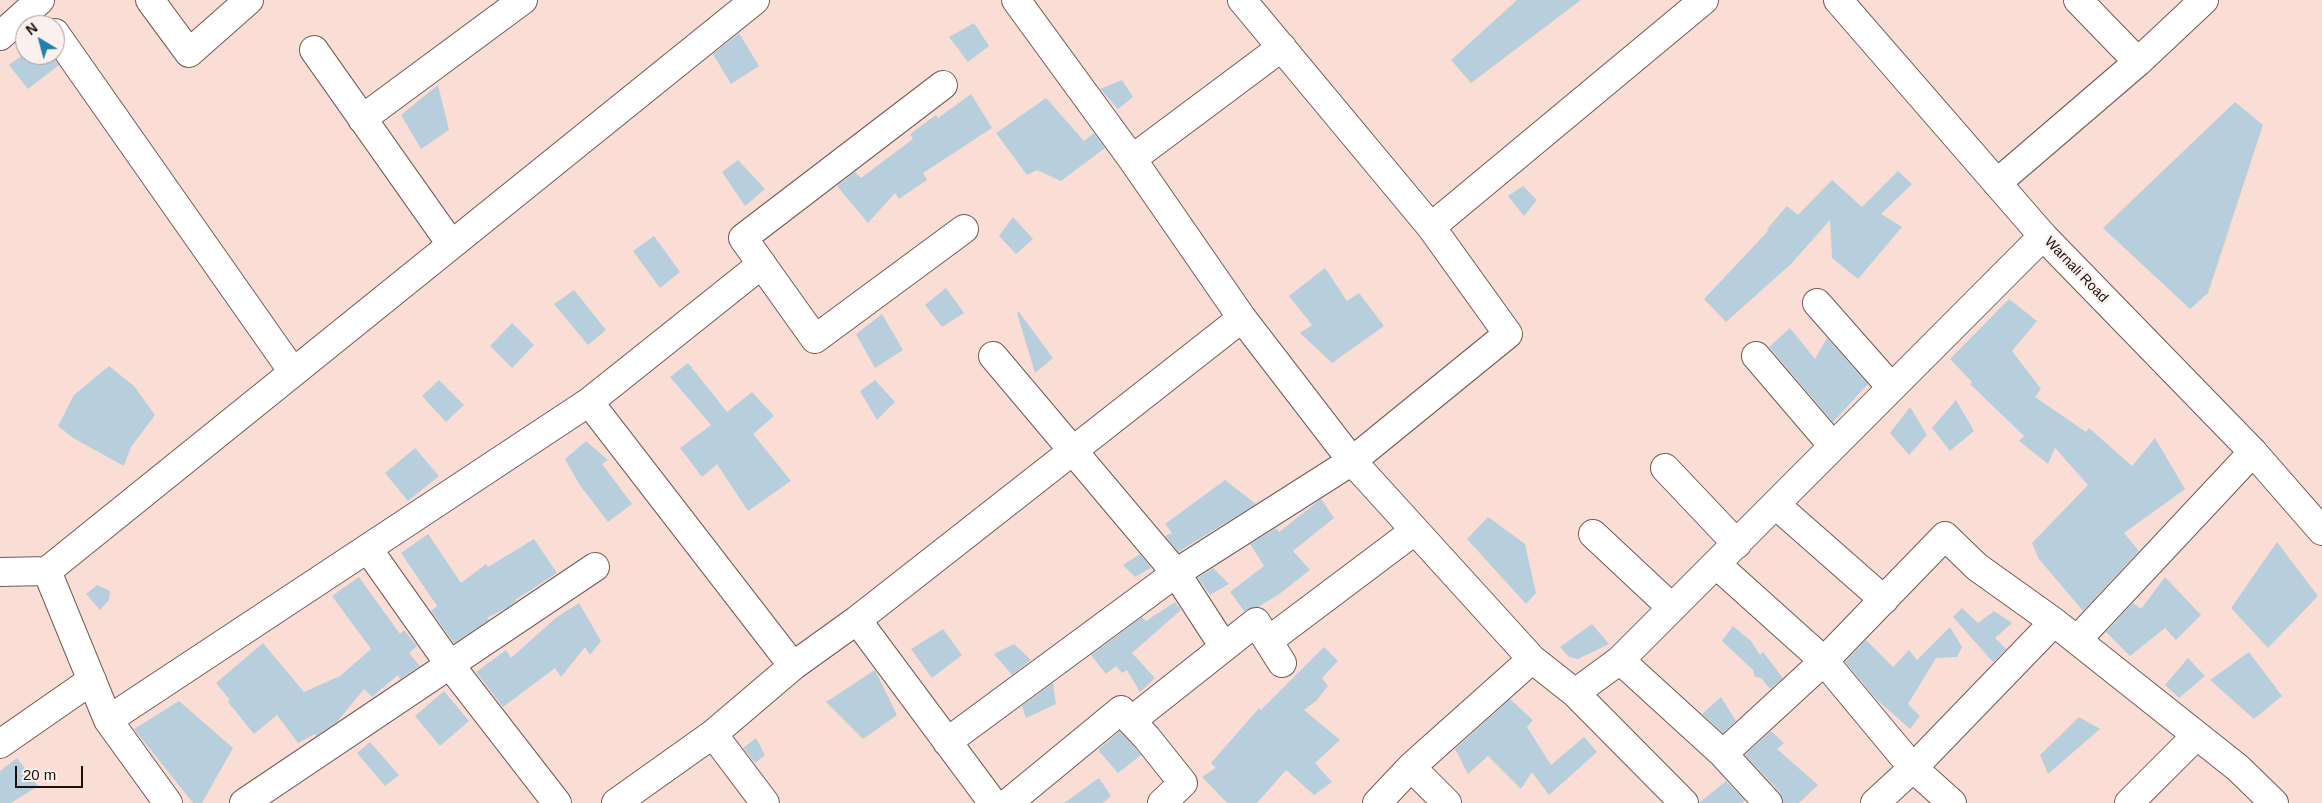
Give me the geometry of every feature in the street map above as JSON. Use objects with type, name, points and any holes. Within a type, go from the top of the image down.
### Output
[{"type":"street","points":[[150,0],[189,53],[249,0]]},
{"type":"street","points":[[362,119],[523,0]]},
{"type":"street","points":[[1016,0],[1132,160],[1242,318],[1352,462],[1532,659],[1575,693],[1684,803]]},
{"type":"street","points":[[947,742],[1176,573],[1352,462],[1508,334],[1431,227],[1242,0]]},
{"type":"street","points":[[1431,227],[1704,0]]},
{"type":"street","name":"Warnali Road","points":[[1839,0],[2043,236],[2253,452],[2322,531]]},
{"type":"street","points":[[2078,0],[2138,62]]},
{"type":"street","points":[[1997,183],[2138,62],[2204,0]]},
{"type":"street","points":[[0,572],[47,571],[451,244],[744,3]]},
{"type":"street","points":[[0,36],[42,10]]},
{"type":"street","points":[[65,47],[293,372]]},
{"type":"street","points":[[1132,160],[1282,47]]},
{"type":"street","points":[[314,50],[451,244]]},
{"type":"street","points":[[943,85],[743,238],[816,339],[964,229]]},
{"type":"street","points":[[1575,693],[1620,660],[2043,236]]},
{"type":"street","points":[[108,720],[589,402],[762,264]]},
{"type":"street","points":[[1817,303],[1891,387]]},
{"type":"street","points":[[616,803],[712,734],[793,666],[856,620],[1242,318]]},
{"type":"street","points":[[993,356],[1176,573],[1224,647]]},
{"type":"street","points":[[1756,356],[1833,446]]},
{"type":"street","points":[[589,402],[793,666]]},
{"type":"street","points":[[2077,640],[2253,452]]},
{"type":"street","points":[[1665,468],[1737,544]]},
{"type":"street","points":[[1776,505],[1884,600]]},
{"type":"street","points":[[1593,534],[1672,608]]},
{"type":"street","points":[[1131,721],[1256,622],[1275,652],[1409,535]]},
{"type":"street","points":[[1722,754],[1824,661],[1945,536],[1977,566],[2054,622],[2238,768],[2274,803]]},
{"type":"street","points":[[368,549],[450,665],[557,803]]},
{"type":"street","points":[[1716,564],[1824,661],[1912,768],[1952,803]]},
{"type":"street","points":[[244,803],[595,567]]},
{"type":"street","points":[[47,571],[108,720],[168,803]]},
{"type":"street","points":[[856,620],[993,803]]},
{"type":"street","points":[[1875,803],[1912,768],[2054,622]]},
{"type":"street","points":[[1377,803],[1411,767],[1532,659]]},
{"type":"street","points":[[1620,660],[1722,754],[1768,803]]},
{"type":"street","points":[[0,744],[92,680]]},
{"type":"street","points":[[1008,803],[1121,710],[1183,783],[1162,803]]},
{"type":"street","points":[[712,734],[765,803]]},
{"type":"street","points":[[2129,803],[2196,736]]},
{"type":"street","points":[[1411,767],[1448,803]]},
{"type":"building","points":[[1517,0],[1581,0],[1471,83],[1451,60]]},
{"type":"building","points":[[974,23],[989,46],[968,62],[949,37]]},
{"type":"building","points":[[739,33],[759,66],[731,84],[713,54]]},
{"type":"building","points":[[15,60],[15,65],[59,65],[28,89],[9,65]]},
{"type":"building","points":[[1122,80],[1133,97],[1118,109],[1100,89]]},
{"type":"building","points":[[438,85],[449,130],[421,149],[401,115]]},
{"type":"building","points":[[971,94],[992,128],[923,173],[927,180],[899,199],[895,193],[868,223],[837,186],[855,172],[861,178],[913,139],[910,134],[936,115],[938,118]]},
{"type":"building","points":[[1046,98],[1084,141],[1094,133],[1105,148],[1061,181],[1037,170],[1027,175],[996,133]]},
{"type":"building","points":[[2235,102],[2263,125],[2208,293],[2190,309],[2103,228]]},
{"type":"building","points":[[738,160],[765,189],[745,206],[722,172]]},
{"type":"building","points":[[1898,171],[1912,184],[1881,214],[1902,227],[1858,279],[1832,258],[1830,220],[1791,264],[1726,322],[1704,299],[1768,231],[1767,229],[1787,206],[1798,215],[1832,180],[1862,207]]},
{"type":"building","points":[[1523,186],[1537,200],[1524,216],[1508,196]]},
{"type":"building","points":[[1013,217],[1033,239],[1016,254],[999,236]]},
{"type":"building","points":[[654,236],[680,272],[660,288],[633,251]]},
{"type":"building","points":[[1325,268],[1347,301],[1359,293],[1384,326],[1332,363],[1300,333],[1312,325],[1289,296]]},
{"type":"building","points":[[946,288],[964,313],[942,327],[925,305]]},
{"type":"building","points":[[574,290],[606,330],[588,345],[554,304]]},
{"type":"building","points":[[2009,299],[2037,321],[2012,351],[2041,389],[2035,397],[2086,432],[2089,428],[2132,466],[2155,438],[2185,489],[2124,533],[2139,551],[2083,611],[2039,559],[2032,543],[2088,485],[2055,448],[2048,464],[2019,441],[2024,436],[1970,384],[1972,382],[1950,359]]},
{"type":"building","points":[[1019,312],[1053,358],[1035,373],[1017,313]]},
{"type":"building","points":[[882,314],[903,350],[875,368],[856,334]]},
{"type":"building","points":[[512,323],[534,345],[512,368],[490,346]]},
{"type":"building","points":[[1790,328],[1815,359],[1827,338],[1868,384],[1833,422],[1769,347]]},
{"type":"building","points":[[688,363],[727,412],[752,392],[774,416],[753,434],[791,481],[748,511],[717,464],[702,477],[680,448],[711,425],[670,377]]},
{"type":"building","points":[[109,366],[134,386],[155,415],[131,447],[124,466],[73,438],[58,426],[74,395]]},
{"type":"building","points":[[439,380],[464,405],[446,422],[422,396]]},
{"type":"building","points":[[875,380],[895,402],[877,420],[860,391]]},
{"type":"building","points":[[1956,400],[1974,431],[1950,451],[1932,428]]},
{"type":"building","points":[[1910,407],[1927,435],[1909,455],[1890,433]]},
{"type":"building","points":[[586,441],[608,460],[602,464],[632,504],[608,522],[579,484],[565,459]]},
{"type":"building","points":[[415,448],[439,476],[408,501],[385,473]]},
{"type":"building","points":[[1225,480],[1256,504],[1178,552],[1165,536],[1172,533],[1165,524]]},
{"type":"building","points":[[1321,499],[1334,518],[1293,551],[1310,570],[1278,595],[1258,607],[1244,611],[1230,592],[1264,566],[1250,544],[1276,528],[1279,532]]},
{"type":"building","points":[[1488,517],[1525,544],[1536,593],[1526,604],[1467,539]]},
{"type":"building","points":[[428,534],[461,583],[486,564],[488,567],[534,539],[557,573],[515,600],[508,607],[487,618],[489,620],[454,643],[431,611],[437,606],[401,553]]},
{"type":"building","points":[[2277,542],[2318,596],[2268,648],[2231,608]]},
{"type":"building","points":[[1140,554],[1151,568],[1135,577],[1123,565]]},
{"type":"building","points":[[1213,568],[1229,584],[1210,595],[1198,578]]},
{"type":"building","points":[[359,577],[400,634],[404,630],[417,646],[409,653],[420,666],[400,679],[398,675],[372,697],[364,689],[337,722],[316,736],[315,734],[298,743],[277,715],[254,734],[228,702],[230,700],[216,683],[263,643],[304,692],[340,676],[371,649],[332,596]]},
{"type":"building","points":[[2165,577],[2201,615],[2176,640],[2165,628],[2130,656],[2106,632],[2133,603],[2141,609]]},
{"type":"building","points":[[97,585],[110,591],[109,600],[100,610],[86,594]]},
{"type":"building","points":[[1175,602],[1181,610],[1132,653],[1155,678],[1140,692],[1127,670],[1122,673],[1116,666],[1106,674],[1091,655],[1142,617],[1146,621]]},
{"type":"building","points":[[579,603],[601,641],[590,655],[585,647],[561,677],[555,668],[503,707],[476,672],[506,650],[511,658],[557,617]]},
{"type":"building","points":[[1962,608],[1978,623],[1994,611],[2012,623],[1995,638],[2006,649],[1993,662],[1953,617]]},
{"type":"building","points":[[1592,624],[1609,644],[1578,659],[1569,657],[1560,647]]},
{"type":"building","points":[[1733,626],[1751,641],[1760,655],[1763,652],[1783,678],[1770,689],[1761,678],[1755,677],[1753,670],[1722,641]]},
{"type":"building","points":[[1950,627],[1962,647],[1957,657],[1936,658],[1908,704],[1920,716],[1910,729],[1876,699],[1845,662],[1866,640],[1893,667],[1909,650],[1917,660]]},
{"type":"building","points":[[943,629],[962,655],[932,678],[911,649]]},
{"type":"building","points":[[1014,644],[1031,660],[1012,675],[994,654]]},
{"type":"building","points":[[1324,647],[1338,661],[1322,678],[1328,686],[1316,701],[1304,710],[1340,740],[1315,763],[1332,782],[1314,795],[1286,770],[1257,803],[1227,803],[1202,777],[1216,768],[1211,763],[1259,708],[1261,710]]},
{"type":"building","points":[[2249,652],[2282,696],[2254,719],[2210,680]]},
{"type":"building","points":[[2188,658],[2205,676],[2179,698],[2165,685]]},
{"type":"building","points":[[875,670],[897,715],[863,739],[826,702]]},
{"type":"building","points":[[1053,683],[1056,704],[1026,718],[1022,706]]},
{"type":"building","points":[[444,691],[469,721],[440,746],[415,716]]},
{"type":"building","points":[[1721,697],[1736,721],[1723,733],[1702,714]]},
{"type":"building","points":[[1510,699],[1533,720],[1527,727],[1551,765],[1584,737],[1597,752],[1549,795],[1532,772],[1521,789],[1488,756],[1468,774],[1455,749]]},
{"type":"building","points":[[179,701],[233,748],[202,803],[193,803],[134,729]]},
{"type":"building","points":[[2079,717],[2100,729],[2048,774],[2040,755]]},
{"type":"building","points":[[1120,731],[1141,755],[1118,773],[1098,750]]},
{"type":"building","points":[[1771,731],[1784,743],[1777,749],[1818,785],[1799,803],[1783,803],[1780,792],[1745,755]]},
{"type":"building","points":[[756,738],[765,755],[755,763],[743,748]]},
{"type":"building","points":[[370,742],[399,775],[385,786],[357,753]]},
{"type":"building","points":[[17,758],[38,786],[11,803],[0,803],[0,771]]},
{"type":"building","points":[[1099,778],[1111,796],[1103,803],[1064,803]]},
{"type":"building","points":[[1726,781],[1745,801],[1742,803],[1699,803]]}]
